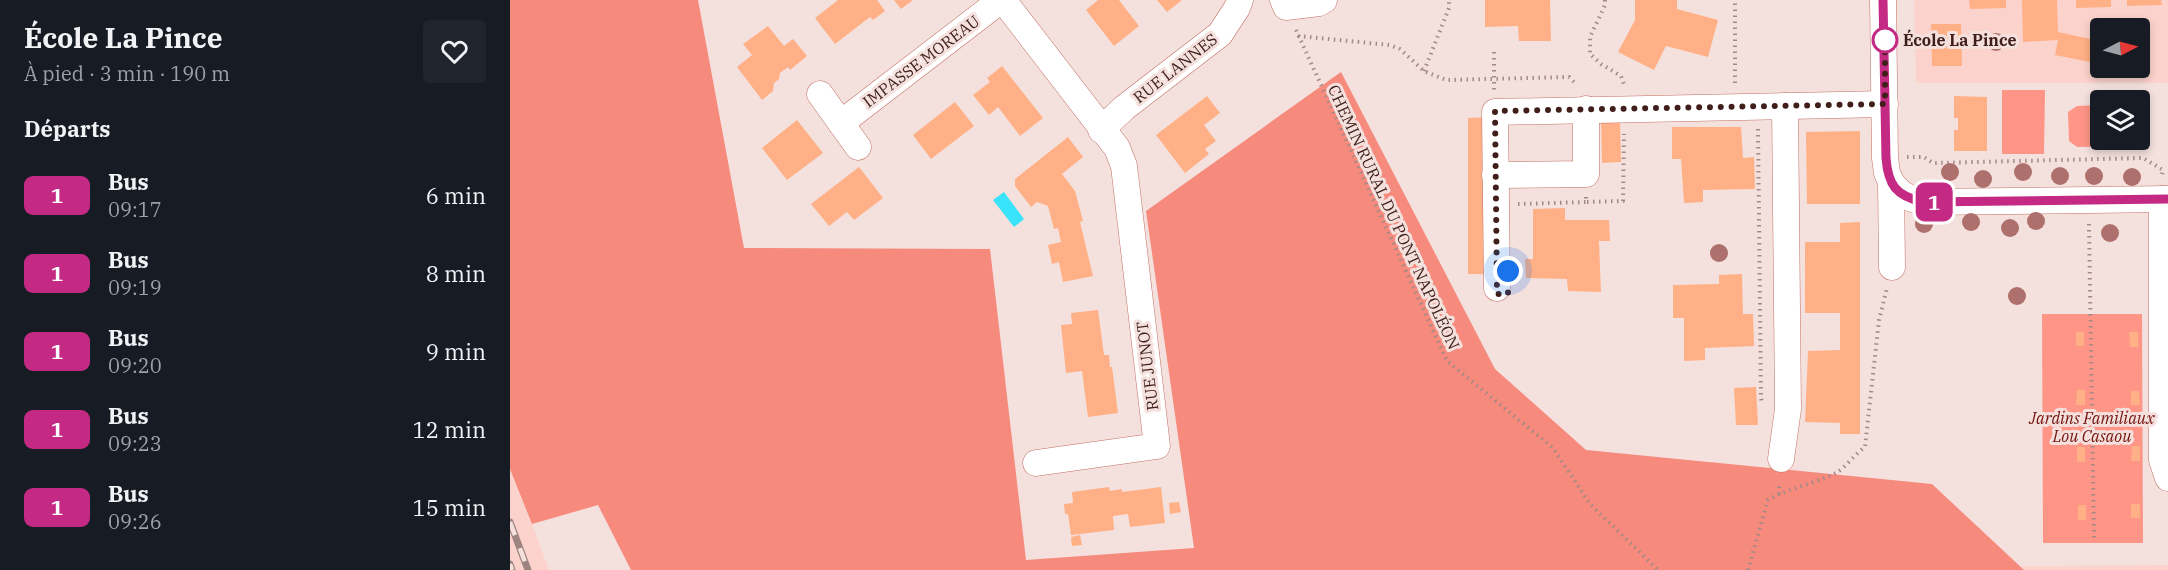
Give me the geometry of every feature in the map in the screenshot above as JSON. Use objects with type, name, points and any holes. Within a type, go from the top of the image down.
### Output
[{"type":"street","name":"IMPASSE MOREAU","points":[[841,123],[1002,0]]},
{"type":"street","points":[[1002,0],[1101,130]]},
{"type":"street","name":"RUE LANNES","points":[[1101,130],[1124,108],[1220,34],[1240,0]]},
{"type":"street","points":[[1285,3],[1319,3],[1324,0]]},
{"type":"street","points":[[1883,0],[1892,267]]},
{"type":"street","points":[[820,94],[858,147]]},
{"type":"street","points":[[1497,288],[1495,111],[1583,99],[1785,106],[1885,104]]},
{"type":"street","points":[[1495,175],[1586,174],[1583,99]]},
{"type":"street","points":[[1781,459],[1788,399],[1785,106]]},
{"type":"street","name":"RUE JUNOT","points":[[1036,463],[1156,446],[1124,166],[1117,148],[1101,130]]},
{"type":"street","points":[[1888,170],[1899,192],[1909,199],[1923,202],[2165,199],[2162,460],[2168,478]]},
{"type":"path","points":[[1424,71],[1449,8],[1449,0]]},
{"type":"path","points":[[1735,0],[1735,88]]},
{"type":"path","name":"CHEMIN RURAL DU PONT NAPOLÉON","points":[[1285,3],[1447,361],[1553,448],[1590,504],[1658,570]]},
{"type":"path","points":[[1298,36],[1390,45],[1400,49],[1424,71],[1446,80],[1569,77],[1583,99]]},
{"type":"path","points":[[1494,52],[1495,111]]},
{"type":"path","points":[[1614,89],[1636,89]]},
{"type":"path","points":[[1758,120],[1761,398],[1764,408]]},
{"type":"path","points":[[1888,170],[1924,157],[1934,163],[2143,158],[2163,170],[2165,199]]},
{"type":"path","points":[[2088,200],[2094,538]]},
{"type":"path","points":[[1507,205],[1586,202]]},
{"type":"path","points":[[1748,570],[1768,500],[1838,472],[1865,447],[1879,320],[1892,267]]},
{"type":"shaded area","points":[[510,0],[698,0],[744,248],[990,249],[1026,560],[1194,548],[1146,211],[1341,72],[1495,369],[1586,450],[1932,484],[2024,570],[631,570],[598,505],[532,524],[510,469]]},
{"type":"shaded area","points":[[1914,0],[2168,0],[2168,83],[1916,83]]},
{"type":"shaded area","points":[[510,469],[532,524],[549,570],[510,570]]},
{"type":"shaded area","points":[[2168,565],[2168,570],[2024,570],[2021,566]]},
{"type":"green space","points":[[2002,90],[2045,90],[2044,154],[2002,154]]},
{"type":"green space","points":[[2090,105],[2090,147],[2077,147],[2069,141],[2068,112],[2077,106]]},
{"type":"green space","name":"Jardins Familiaux Lou Casaou","points":[[2042,314],[2142,314],[2143,543],[2043,543]]},
{"type":"water","points":[[1004,192],[1024,219],[1014,227],[993,200]]},
{"type":"building","points":[[838,0],[877,0],[885,11],[873,20],[870,17],[835,44],[815,18]]},
{"type":"building","points":[[894,0],[913,0],[901,9]]},
{"type":"building","points":[[1098,0],[1119,0],[1139,26],[1114,46],[1086,10]]},
{"type":"building","points":[[1157,0],[1182,0],[1167,12]]},
{"type":"building","points":[[1485,0],[1550,0],[1551,41],[1519,41],[1518,26],[1485,27]]},
{"type":"building","points":[[1635,0],[1677,0],[1677,9],[1718,20],[1708,57],[1666,46],[1654,70],[1618,52],[1635,20]]},
{"type":"building","points":[[1969,0],[2006,0],[2006,8],[1970,9]]},
{"type":"building","points":[[2022,0],[2057,0],[2058,32],[2090,39],[2090,62],[2055,55],[2058,40],[2023,42]]},
{"type":"building","points":[[2076,0],[2111,0],[2111,7],[2076,8]]},
{"type":"building","points":[[2127,0],[2161,0],[2162,5],[2127,6]]},
{"type":"building","points":[[1931,24],[1961,24],[1962,66],[1932,66]]},
{"type":"building","points":[[768,26],[784,46],[793,39],[807,56],[790,70],[788,67],[780,73],[779,79],[774,83],[773,91],[762,100],[737,67],[752,55],[743,44]]},
{"type":"building","points":[[1002,66],[1043,118],[1020,136],[998,107],[989,115],[973,95],[990,82],[987,78]]},
{"type":"building","points":[[1207,96],[1220,113],[1204,125],[1216,141],[1205,149],[1209,154],[1185,173],[1156,135]]},
{"type":"building","points":[[1954,96],[1987,97],[1987,151],[1954,151],[1954,130],[1958,130],[1958,118],[1954,118]]},
{"type":"building","points":[[955,102],[974,126],[931,159],[913,135]]},
{"type":"building","points":[[1487,117],[1487,274],[1468,274],[1468,118]]},
{"type":"building","points":[[1601,117],[1620,117],[1621,162],[1602,163]]},
{"type":"building","points":[[797,120],[823,153],[787,180],[762,148]]},
{"type":"building","points":[[1672,127],[1741,127],[1743,158],[1754,157],[1755,189],[1703,190],[1703,202],[1684,203],[1681,159],[1672,159]]},
{"type":"building","points":[[1860,131],[1860,204],[1807,204],[1806,132]]},
{"type":"building","points":[[1068,137],[1083,157],[1062,174],[1075,191],[1093,276],[1063,282],[1059,262],[1052,264],[1048,245],[1061,242],[1058,228],[1054,229],[1048,206],[1037,202],[1031,207],[1015,186],[1015,179]]},
{"type":"building","points":[[859,167],[883,198],[854,220],[847,212],[829,226],[811,204]]},
{"type":"building","points":[[1565,208],[1565,220],[1609,220],[1610,241],[1599,241],[1601,292],[1568,291],[1567,279],[1526,278],[1525,259],[1533,259],[1533,209]]},
{"type":"building","points":[[1860,222],[1860,434],[1840,434],[1840,423],[1805,422],[1808,351],[1840,350],[1840,313],[1805,313],[1805,242],[1840,242],[1840,223]]},
{"type":"building","points":[[1742,274],[1743,314],[1753,314],[1754,346],[1705,348],[1705,360],[1684,361],[1684,318],[1673,318],[1673,285],[1719,284],[1719,275]]},
{"type":"building","points":[[1098,310],[1104,355],[1109,355],[1110,367],[1112,367],[1118,413],[1088,417],[1082,371],[1066,373],[1061,325],[1072,324],[1071,313]]},
{"type":"building","points":[[2076,332],[2084,332],[2084,346],[2076,346]]},
{"type":"building","points":[[2129,332],[2138,332],[2138,347],[2130,347]]},
{"type":"building","points":[[1756,387],[1758,425],[1736,425],[1734,388]]},
{"type":"building","points":[[2077,390],[2085,390],[2085,405],[2076,405]]},
{"type":"building","points":[[2131,391],[2139,391],[2140,405],[2131,405]]},
{"type":"building","points":[[2132,446],[2140,446],[2140,461],[2131,461]]},
{"type":"building","points":[[2077,447],[2085,447],[2085,462],[2077,462]]},
{"type":"building","points":[[1109,487],[1110,491],[1122,489],[1122,492],[1161,487],[1165,523],[1130,527],[1128,514],[1113,516],[1114,530],[1071,535],[1064,504],[1073,503],[1072,492]]},
{"type":"building","points":[[1179,502],[1181,512],[1170,514],[1169,503]]},
{"type":"building","points":[[2131,504],[2140,504],[2140,518],[2131,518]]},
{"type":"building","points":[[2078,505],[2086,505],[2086,520],[2078,520]]},
{"type":"building","points":[[1080,535],[1082,545],[1072,546],[1071,537]]},
{"type":"railway","points":[[510,522],[528,570]]},
{"type":"railway","points":[[510,564],[512,570]]},
{"type":"bus line","name":"1","points":[[1883,0],[1887,173],[1899,192],[1909,199],[1923,202],[2168,199]]},
{"type":"place","name":"École La Pince","points":[[1885,40]]},
{"type":"route","points":[[1508,271],[1508,294],[1497,294],[1495,111],[1885,104],[1885,40]]}]
